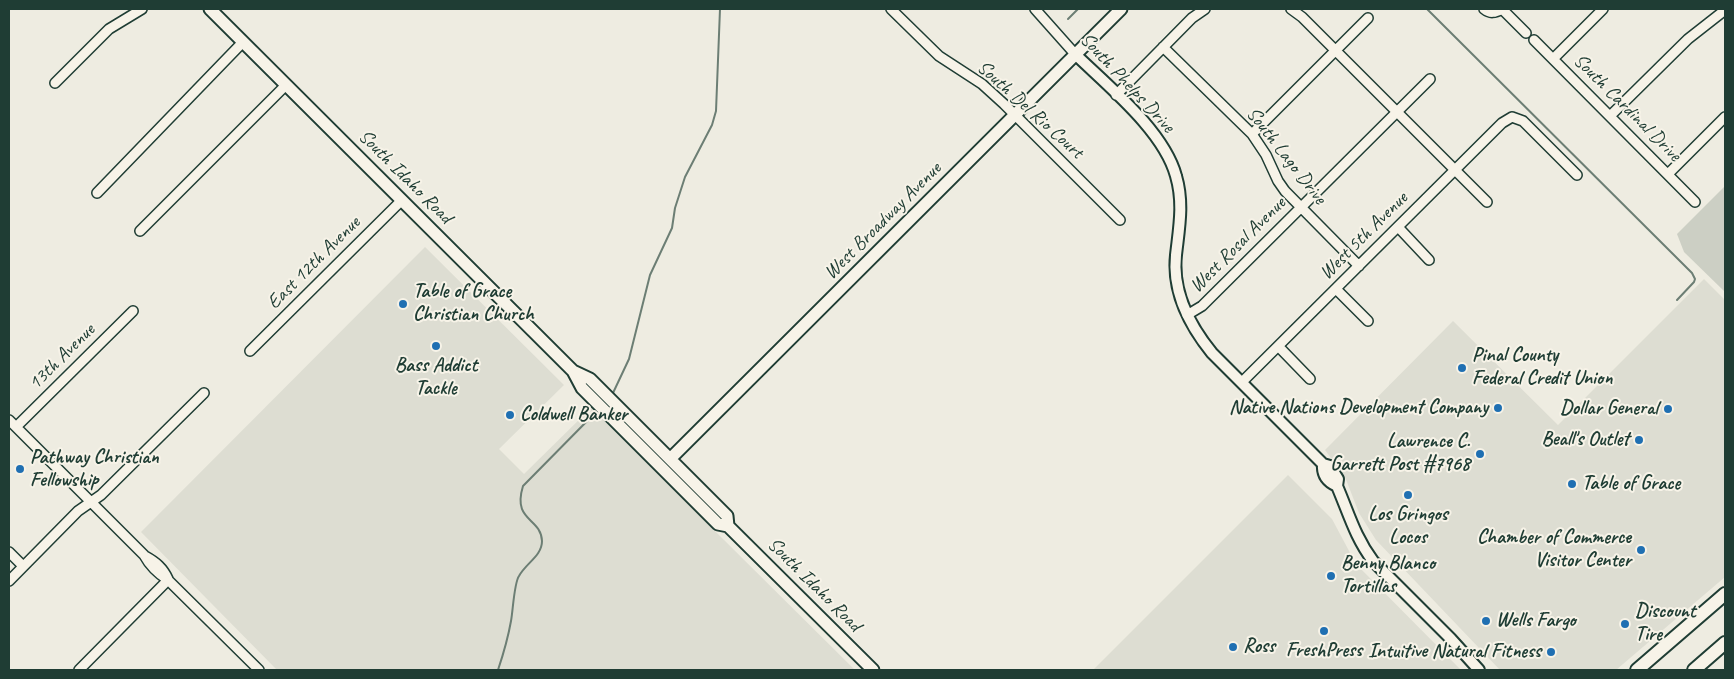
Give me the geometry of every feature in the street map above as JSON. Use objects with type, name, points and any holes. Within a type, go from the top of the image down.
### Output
[{"type":"main road","name":"South Idaho Road","points":[[210,9],[573,371],[590,379],[606,404],[718,524],[728,526],[873,670]]},
{"type":"main road","name":"West Broadway Avenue","points":[[670,459],[1121,9]]},
{"type":"main road","name":"South Idaho Road","points":[[606,404],[670,459],[727,516],[728,526]]},
{"type":"main road","points":[[1637,670],[1725,594]]},
{"type":"main road","points":[[1650,670],[1679,645],[1695,620]]},
{"type":"main road","points":[[1694,670],[1725,643]]},
{"type":"street","points":[[55,83],[109,29],[142,9]]},
{"type":"street","name":"South Del Rio Court","points":[[891,9],[939,56],[982,84],[1120,220]]},
{"type":"street","name":"South Phelps Drive","points":[[1035,9],[1075,54],[1154,134],[1165,149],[1176,175],[1182,211],[1176,258],[1177,283],[1187,315],[1198,336],[1212,353],[1323,464],[1330,466],[1338,479],[1338,486],[1360,544],[1373,561],[1451,639],[1479,670]]},
{"type":"street","points":[[1116,94],[1192,18],[1205,9]]},
{"type":"street","points":[[1290,9],[1302,17],[1336,50],[1487,202]]},
{"type":"street","points":[[1487,11],[1497,12],[1502,9],[1526,33]]},
{"type":"street","points":[[1553,59],[1603,9]]},
{"type":"street","points":[[1610,116],[1688,39],[1725,11]]},
{"type":"street","points":[[1252,134],[1368,18]]},
{"type":"street","name":"South Cardinal Drive","points":[[1534,40],[1696,202]]},
{"type":"street","points":[[97,192],[243,42]]},
{"type":"street","name":"South Lago Drive","points":[[1163,47],[1252,134],[1266,154],[1278,181],[1301,208],[1359,266]]},
{"type":"street","name":"West Rosal Avenue","points":[[1187,315],[1202,306],[1430,79]]},
{"type":"street","points":[[140,231],[286,84]]},
{"type":"street","points":[[1668,174],[1725,117]]},
{"type":"street","name":"West 5th Avenue","points":[[1242,382],[1502,123],[1512,118],[1523,121],[1577,175]]},
{"type":"street","name":"East 12th Avenue","points":[[250,351],[402,200]]},
{"type":"street","points":[[1398,227],[1429,260]]},
{"type":"street","points":[[1336,289],[1368,321]]},
{"type":"street","name":"13th Avenue","points":[[16,427],[133,310]]},
{"type":"street","points":[[1278,346],[1310,379]]},
{"type":"street","points":[[9,581],[78,511],[101,495],[204,393]]},
{"type":"street","points":[[9,420],[144,555],[155,561],[163,569],[168,580],[254,669]]},
{"type":"street","points":[[9,552],[23,566]]},
{"type":"street","points":[[79,670],[168,580]]},
{"type":"shaded area","points":[[1725,186],[1725,292],[1684,252],[1677,234]]},
{"type":"shaded area","points":[[425,247],[564,385],[499,449],[524,474],[591,408],[855,670],[277,670],[141,532]]},
{"type":"shaded area","points":[[1704,279],[1725,300],[1725,577],[1616,670],[1500,670],[1376,540],[1359,513],[1345,477],[1325,450],[1453,321],[1558,425]]},
{"type":"shaded area","points":[[1288,475],[1332,519],[1356,564],[1461,670],[1093,670]]},
{"type":"waterway","points":[[613,393],[629,359],[650,275],[672,228],[675,208],[685,177],[712,125],[716,111],[720,9]]},
{"type":"waterway","points":[[1068,19],[1078,9]]},
{"type":"waterway","points":[[1427,9],[1692,273],[1695,279],[1694,282],[1677,300]]},
{"type":"waterway","points":[[498,670],[510,627],[517,580],[522,571],[537,555],[542,541],[537,527],[524,513],[521,506],[523,486],[596,412]]},
{"type":"place","name":"Table of Grace Christian Church","points":[[403,304]]},
{"type":"place","name":"Bass Addict Tackle","points":[[436,346]]},
{"type":"place","name":"Pinal County Federal Credit Union","points":[[1462,368]]},
{"type":"place","name":"Native Nations Development Company","points":[[1498,408]]},
{"type":"place","name":"Dollar General","points":[[1668,409]]},
{"type":"place","name":"Coldwell Banker","points":[[510,415]]},
{"type":"place","name":"Beall's Outlet","points":[[1639,440]]},
{"type":"place","name":"Lawrence C. Garrett Post #7968","points":[[1480,454]]},
{"type":"place","name":"Pathway Christian Fellowship","points":[[20,469]]},
{"type":"place","name":"Table of Grace","points":[[1572,484]]},
{"type":"place","name":"Los Gringos Locos","points":[[1408,495]]},
{"type":"place","name":"Chamber of Commerce Visitor Center","points":[[1641,550]]},
{"type":"place","name":"Benny Blanco Tortillas","points":[[1331,576]]},
{"type":"place","name":"Wells Fargo","points":[[1486,621]]},
{"type":"place","name":"Discount Tire","points":[[1625,624]]},
{"type":"place","name":"FreshPress","points":[[1324,631]]},
{"type":"place","name":"Ross","points":[[1233,647]]},
{"type":"place","name":"Intuitive Natural Fitness","points":[[1551,652]]}]
